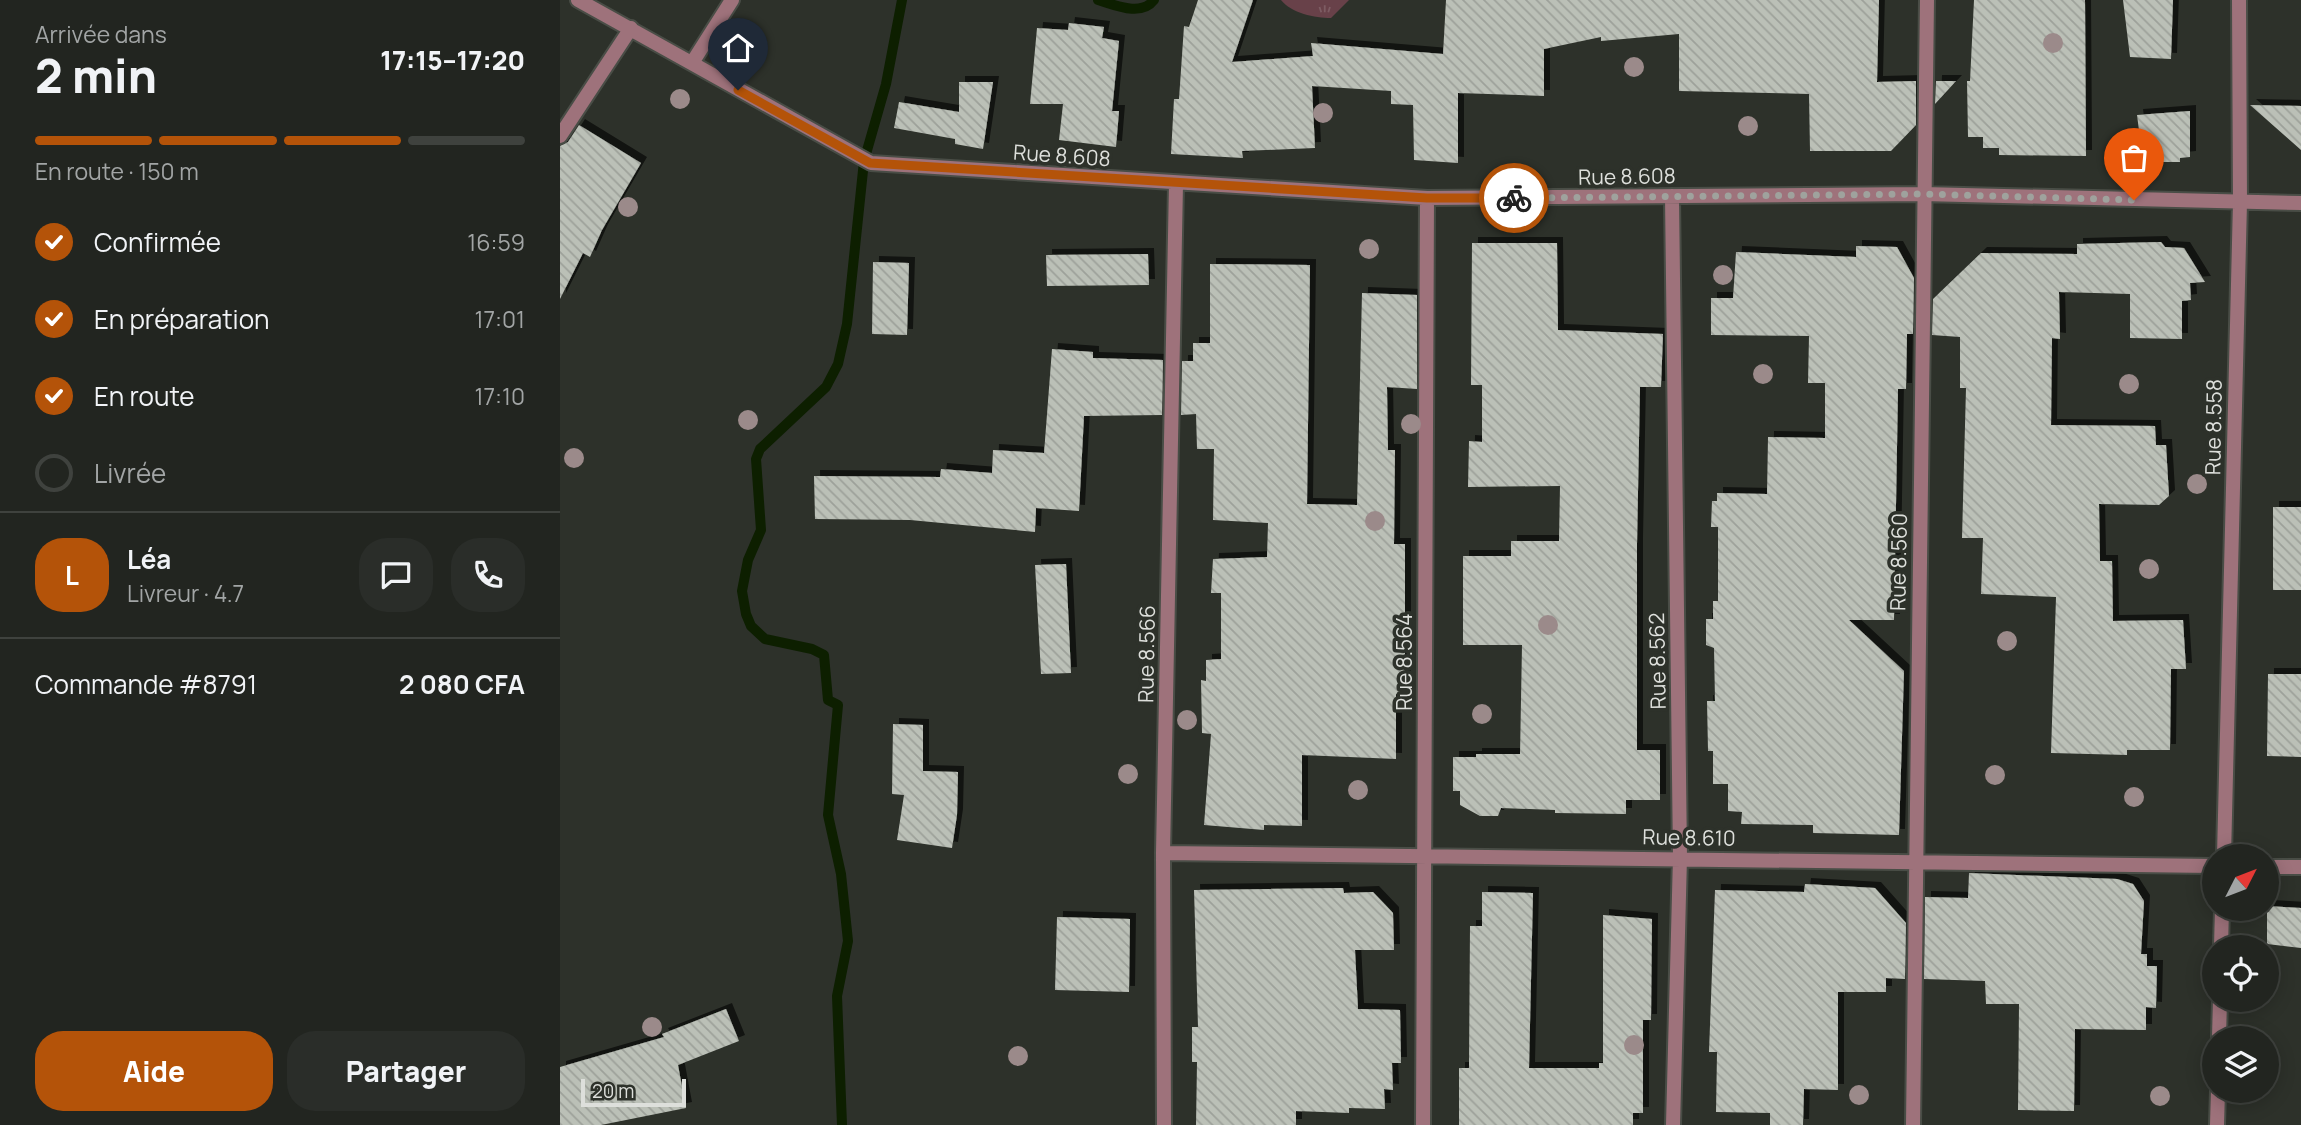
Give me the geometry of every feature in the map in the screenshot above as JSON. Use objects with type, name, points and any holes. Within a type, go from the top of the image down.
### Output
[{"type":"street","name":"Rue 8.608","points":[[578,0],[870,163],[1427,198],[1923,194],[2301,203]]},
{"type":"street","points":[[692,63],[732,0]]},
{"type":"street","name":"Rue 8.560","points":[[1913,1125],[1927,0]]},
{"type":"street","name":"Rue 8.558","points":[[2224,844],[2240,202],[2239,0]]},
{"type":"street","points":[[560,135],[631,28]]},
{"type":"street","name":"Rue 8.566","points":[[1164,1125],[1163,853],[1176,184]]},
{"type":"street","name":"Rue 8.562","points":[[1672,196],[1680,858],[1673,1125]]},
{"type":"street","name":"Rue 8.564","points":[[1423,1125],[1427,198]]},
{"type":"street","name":"Rue 8.610","points":[[1163,853],[1916,860],[2202,866]]},
{"type":"street","points":[[2279,867],[2301,867]]},
{"type":"street","points":[[2217,1125],[2218,1103]]},
{"type":"green space","points":[[1281,0],[1349,0],[1331,18],[1304,14],[1285,5]]},
{"type":"building","points":[[1198,0],[1253,0],[1232,62],[1313,56],[1311,43],[1443,54],[1446,0],[1879,0],[1877,82],[1916,81],[1916,125],[1891,151],[1810,151],[1809,94],[1679,91],[1679,34],[1601,41],[1601,37],[1544,49],[1544,96],[1458,93],[1458,163],[1414,160],[1413,105],[1391,104],[1391,91],[1312,86],[1315,148],[1242,151],[1243,158],[1171,154],[1174,99],[1179,99],[1184,26],[1189,27]]},
{"type":"building","points":[[1974,0],[2085,0],[2086,156],[1999,155],[1999,148],[1983,148],[1983,137],[1968,137],[1967,81],[1970,81]]},
{"type":"building","points":[[2123,0],[2173,0],[2171,59],[2130,57]]},
{"type":"building","points":[[1069,23],[1104,27],[1102,38],[1119,41],[1112,111],[1119,111],[1116,147],[1059,140],[1063,104],[1030,104],[1037,28],[1068,30]]},
{"type":"building","points":[[1936,81],[1956,81],[1935,104]]},
{"type":"building","points":[[959,82],[993,82],[983,149],[955,144],[955,139],[894,128],[899,102],[959,112]]},
{"type":"building","points":[[2250,105],[2301,106],[2301,150]]},
{"type":"building","points":[[2190,111],[2190,157],[2180,158],[2180,162],[2143,162],[2137,115]]},
{"type":"building","points":[[579,125],[641,163],[602,230],[590,257],[583,253],[560,299],[560,146],[568,142]]},
{"type":"building","points":[[2161,242],[2165,247],[2184,248],[2205,282],[2190,283],[2191,300],[2182,301],[2182,339],[2130,338],[2130,294],[2059,292],[2060,339],[2052,338],[2051,425],[2155,426],[2156,445],[2166,445],[2169,496],[2159,505],[2099,504],[2100,561],[2112,561],[2113,621],[2183,620],[2186,669],[2171,669],[2170,750],[2127,750],[2127,755],[2051,753],[2056,597],[1981,594],[1983,538],[1962,538],[1966,388],[1960,388],[1960,337],[1932,335],[1933,299],[1981,253],[2077,254],[2077,244]]},
{"type":"building","points":[[1472,243],[1557,243],[1558,330],[1663,334],[1661,387],[1640,387],[1637,544],[1637,750],[1660,750],[1660,800],[1626,800],[1626,814],[1555,813],[1555,810],[1501,808],[1498,816],[1480,816],[1460,805],[1460,791],[1453,791],[1453,757],[1520,754],[1522,645],[1463,645],[1463,556],[1511,556],[1511,541],[1559,541],[1560,486],[1468,487],[1469,441],[1482,442],[1482,385],[1471,385]]},
{"type":"building","points":[[1856,246],[1897,247],[1914,278],[1913,334],[1907,334],[1906,389],[1898,389],[1894,620],[1849,620],[1904,671],[1899,835],[1813,833],[1813,825],[1741,824],[1742,812],[1728,811],[1728,784],[1713,784],[1713,751],[1708,751],[1707,701],[1715,701],[1714,648],[1706,645],[1706,619],[1713,619],[1713,601],[1718,601],[1718,527],[1711,527],[1712,501],[1717,501],[1717,493],[1767,494],[1768,437],[1825,438],[1825,383],[1808,383],[1809,336],[1711,335],[1711,298],[1733,298],[1736,252],[1856,257]]},
{"type":"building","points":[[1148,254],[1149,285],[1047,286],[1046,255]]},
{"type":"building","points":[[873,262],[909,263],[907,335],[872,334]]},
{"type":"building","points":[[1210,264],[1310,265],[1307,504],[1357,505],[1362,293],[1417,295],[1417,389],[1387,387],[1388,450],[1395,450],[1394,544],[1405,544],[1405,695],[1396,694],[1396,759],[1302,755],[1302,826],[1264,825],[1264,830],[1204,825],[1211,734],[1202,733],[1201,680],[1206,681],[1206,660],[1221,659],[1221,593],[1211,593],[1213,559],[1267,557],[1268,523],[1213,520],[1214,449],[1197,449],[1196,414],[1181,415],[1182,361],[1193,361],[1193,343],[1210,343]]},
{"type":"building","points":[[1052,349],[1093,352],[1093,358],[1163,360],[1162,415],[1084,416],[1079,511],[1036,508],[1035,532],[910,520],[815,519],[814,476],[940,477],[941,469],[992,473],[993,450],[1044,453]]},
{"type":"building","points":[[2273,507],[2301,507],[2301,590],[2273,590]]},
{"type":"building","points":[[1066,564],[1071,673],[1041,674],[1035,565]]},
{"type":"building","points":[[2268,674],[2301,674],[2301,757],[2267,756]]},
{"type":"building","points":[[893,724],[923,725],[923,771],[958,772],[957,815],[952,848],[897,840],[904,795],[892,794]]},
{"type":"building","points":[[1969,873],[2117,879],[2133,884],[2144,901],[2141,954],[2147,954],[2147,966],[2157,966],[2156,1008],[2146,1007],[2146,1030],[2075,1029],[2074,1111],[2018,1110],[2019,1004],[1986,1004],[1985,981],[1924,979],[1925,897],[1968,898]]},
{"type":"building","points":[[1805,884],[1875,888],[1906,923],[1905,979],[1886,978],[1886,992],[1838,992],[1838,1090],[1804,1089],[1803,1125],[1770,1125],[1770,1113],[1716,1112],[1717,1052],[1709,1052],[1715,890],[1804,892]]},
{"type":"building","points":[[1343,888],[1344,893],[1373,892],[1393,913],[1394,950],[1355,950],[1358,1009],[1400,1010],[1401,1063],[1392,1063],[1393,1090],[1384,1089],[1385,1109],[1349,1108],[1349,1113],[1296,1111],[1296,1125],[1196,1125],[1197,1062],[1192,1062],[1192,1027],[1198,1027],[1194,890]]},
{"type":"building","points":[[1482,892],[1533,893],[1529,1068],[1599,1068],[1599,1063],[1603,1063],[1603,915],[1652,919],[1651,1020],[1643,1020],[1643,1113],[1633,1113],[1633,1125],[1459,1125],[1459,1068],[1469,1068],[1470,926],[1482,926]]},
{"type":"building","points":[[2279,907],[2301,908],[2301,948],[2279,945],[2279,935],[2267,935],[2267,921],[2279,921]]},
{"type":"building","points":[[1057,917],[1130,919],[1129,992],[1055,990]]},
{"type":"building","points":[[726,1009],[739,1041],[678,1065],[686,1108],[601,1125],[560,1125],[560,1067],[664,1037],[662,1034]]},
{"type":"waterway","points":[[842,1125],[837,996],[848,941],[841,874],[828,815],[838,705],[828,700],[824,655],[812,649],[765,639],[751,626],[742,591],[748,560],[761,530],[756,459],[760,449],[826,387],[838,364],[847,324],[864,161],[886,84],[902,0]]},
{"type":"waterway","points":[[1098,0],[1135,9],[1149,5],[1154,0]]},
{"type":"way so far","points":[[1514,198],[1923,194],[2134,200]]},
{"type":"route","points":[[738,90],[870,163],[1427,198],[1514,198]]}]
